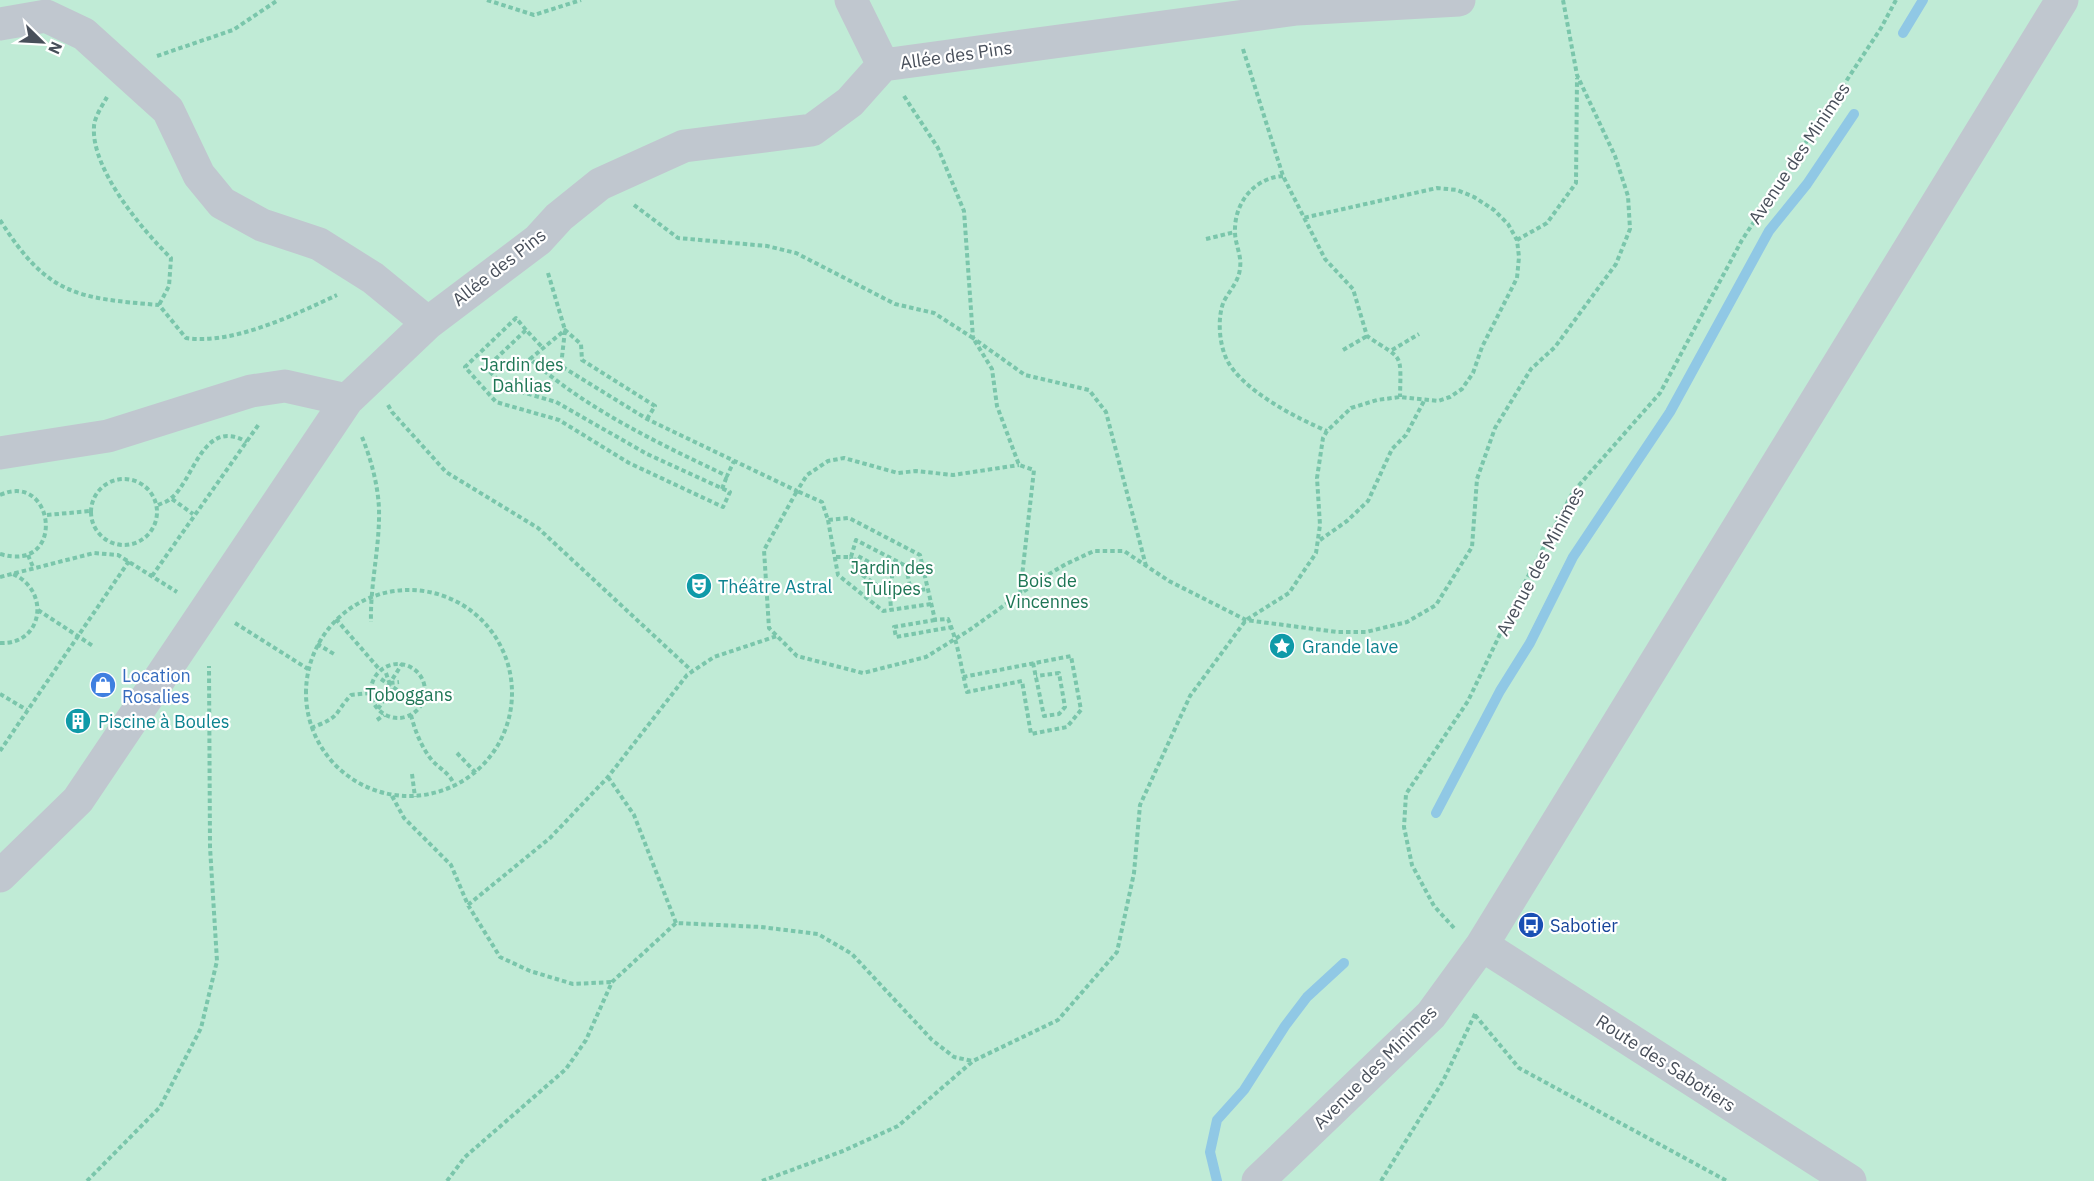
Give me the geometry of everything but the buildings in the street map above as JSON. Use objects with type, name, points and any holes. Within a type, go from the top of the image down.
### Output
[{"type":"lane","points":[[851,0],[883,65]]},
{"type":"lane","name":"Allée des Pins","points":[[0,876],[78,800],[346,400],[428,322],[538,240],[559,217],[600,184],[684,146],[812,129],[850,102],[883,65],[1297,9],[1459,0]]},
{"type":"lane","name":"Avenue des Minimes","points":[[1258,1181],[1431,1015],[1482,945],[2062,0]]},
{"type":"lane","points":[[0,24],[46,16],[84,34],[168,110],[199,175],[222,202],[262,225],[319,244],[373,278],[428,322]]},
{"type":"lane","points":[[0,453],[108,436],[251,392],[285,386],[346,400]]},
{"type":"lane","name":"Route des Sabotiers","points":[[1482,945],[1850,1181]]},
{"type":"path","points":[[159,305],[169,286],[171,258],[153,241],[118,191],[94,148],[93,125],[120,68],[233,30],[278,0]]},
{"type":"path","points":[[487,0],[534,15],[581,0]]},
{"type":"path","points":[[1517,240],[1546,223],[1576,183],[1577,75],[1563,0]]},
{"type":"path","name":"Avenue des Minimes","points":[[1482,945],[1463,939],[1434,906],[1412,865],[1404,827],[1406,794],[1468,701],[1524,584],[1573,492],[1660,393],[1742,240],[1875,39],[1896,0]]},
{"type":"path","points":[[1233,17],[1283,176],[1325,259],[1353,289],[1367,336],[1398,356],[1401,365],[1400,397]]},
{"type":"path","points":[[883,65],[938,148],[964,211],[973,338],[992,369],[996,406],[1019,465]]},
{"type":"path","points":[[1020,594],[1034,470],[1019,465],[953,475],[916,471],[898,473],[844,458],[828,461],[807,475],[764,550],[769,628],[797,656],[863,674],[926,657],[1066,564],[1094,551],[1124,552],[1169,581],[1246,620],[1337,632],[1366,632],[1407,621],[1436,605],[1472,547],[1477,479],[1495,428],[1531,369],[1555,347],[1616,264],[1630,229],[1628,196],[1615,156],[1577,75]]},
{"type":"path","points":[[1283,176],[1272,177],[1250,190],[1241,203],[1235,232],[1240,269],[1224,302],[1220,328],[1228,362],[1248,385],[1327,431]]},
{"type":"path","points":[[600,184],[678,238],[767,246],[796,252],[895,304],[934,313],[1025,375],[1089,390],[1106,412],[1146,566]]},
{"type":"path","points":[[762,1181],[843,1151],[898,1126],[973,1061],[1058,1020],[1117,952],[1134,873],[1140,805],[1190,696],[1246,620],[1289,593],[1316,553],[1320,540],[1317,478],[1323,438],[1327,431],[1351,408],[1377,399],[1400,397],[1424,401],[1450,397],[1462,389],[1473,373],[1482,347],[1517,278],[1520,257],[1517,240],[1508,224],[1494,210],[1474,197],[1456,190],[1417,191],[1303,218]]},
{"type":"path","points":[[0,220],[12,239],[40,271],[65,290],[101,300],[159,305],[186,338],[207,341],[286,318],[373,278]]},
{"type":"path","points":[[1206,239],[1235,232]]},
{"type":"path","points":[[538,240],[566,330],[561,366],[647,419],[822,501],[828,520],[838,575],[883,611],[931,604]]},
{"type":"path","points":[[526,330],[486,368],[505,387],[556,402],[647,454],[730,492],[723,507],[629,463],[558,420],[496,402],[465,367],[516,318],[543,348]]},
{"type":"path","points":[[566,330],[530,358],[557,383],[649,438],[727,476]]},
{"type":"path","points":[[566,330],[581,344],[582,360],[655,405],[647,419]]},
{"type":"path","points":[[1392,350],[1419,334]]},
{"type":"path","points":[[1343,350],[1367,336]]},
{"type":"path","points":[[374,374],[392,412],[446,472],[538,528],[692,671]]},
{"type":"path","points":[[152,576],[193,514],[247,442],[285,386]]},
{"type":"path","points":[[346,400],[370,456],[379,510],[370,596],[371,622]]},
{"type":"path","points":[[1320,540],[1347,521],[1368,501],[1392,449],[1406,435],[1424,401]]},
{"type":"path","points":[[158,505],[172,499],[207,446],[224,438],[238,437],[247,442]]},
{"type":"path","points":[[722,489],[734,461]]},
{"type":"path","points":[[122,479],[137,481],[150,491],[158,505],[157,521],[149,536],[135,544],[119,546],[104,540],[94,527],[90,511],[95,496],[106,484],[122,479]]},
{"type":"path","points":[[0,495],[7,491],[23,492],[37,500],[47,515],[47,530],[41,545],[28,555],[12,558],[0,554]]},
{"type":"path","points":[[172,499],[193,514]]},
{"type":"path","points":[[47,515],[90,511]]},
{"type":"path","points":[[828,520],[849,518],[920,555],[935,620]]},
{"type":"path","points":[[911,592],[906,566],[856,540],[851,557],[855,570],[884,590],[885,595],[911,592],[928,589]]},
{"type":"path","points":[[0,577],[94,553],[118,555],[308,669]]},
{"type":"path","points":[[28,555],[33,567]]},
{"type":"path","points":[[854,562],[858,556],[892,575],[892,581],[884,590]]},
{"type":"path","points":[[836,557],[851,557]]},
{"type":"path","points":[[0,751],[129,561]]},
{"type":"path","points":[[0,643],[16,641],[27,634],[35,623],[38,610],[32,587],[23,579],[12,574]]},
{"type":"path","points":[[405,589],[439,592],[469,607],[494,632],[509,662],[513,697],[506,732],[488,762],[455,787],[415,797],[392,796],[359,784],[332,763],[311,728],[306,701],[308,669],[317,644],[336,619],[370,596],[405,589]]},
{"type":"path","points":[[890,594],[891,610]]},
{"type":"path","points":[[38,610],[93,646]]},
{"type":"path","points":[[336,619],[380,670]]},
{"type":"path","points":[[952,627],[896,637],[894,627],[948,619],[952,627],[960,654],[963,677],[967,692],[1022,681],[1031,734],[1067,727],[1081,710],[1071,656],[963,677]]},
{"type":"path","points":[[468,905],[550,838],[608,777],[692,671],[714,657],[777,636]]},
{"type":"path","points":[[317,644],[334,654]]},
{"type":"path","points":[[87,1181],[160,1107],[201,1028],[215,972],[217,961],[210,847],[208,663]]},
{"type":"path","points":[[1033,663],[1044,716],[1059,714],[1065,707],[1059,673],[1036,676]]},
{"type":"path","points":[[390,664],[402,664],[414,669],[423,680],[425,693],[421,706],[411,715],[397,718],[384,715],[378,709],[370,693],[372,680],[380,670],[390,664]]},
{"type":"path","points":[[390,683],[402,664]]},
{"type":"path","points":[[378,709],[392,691],[386,674]]},
{"type":"path","points":[[381,680],[390,683],[399,682]]},
{"type":"path","points":[[390,683],[397,690]]},
{"type":"path","points":[[311,728],[339,715],[351,694],[370,693]]},
{"type":"path","points":[[0,694],[27,711]]},
{"type":"path","points":[[377,720],[384,715]]},
{"type":"path","points":[[411,715],[424,750],[433,761],[448,772],[455,787]]},
{"type":"path","points":[[457,753],[476,773]]},
{"type":"path","points":[[412,774],[415,797]]},
{"type":"path","points":[[608,777],[634,814],[676,923]]},
{"type":"path","points":[[392,796],[404,818],[451,865],[468,905],[500,957],[530,971],[573,984],[612,982]]},
{"type":"path","points":[[447,1181],[465,1157],[566,1070],[586,1040],[612,982],[676,923],[761,927],[818,934],[852,954],[932,1040],[954,1057],[973,1061]]},
{"type":"path","points":[[1381,1181],[1443,1081],[1476,1015],[1477,1004]]},
{"type":"path","points":[[1476,1015],[1519,1068],[1727,1181]]},
{"type":"green space","name":"Bois de Vincennes","points":[[0,0],[2094,0],[2094,1181],[0,1181]]},
{"type":"waterway","points":[[1903,33],[1923,0]]},
{"type":"waterway","points":[[1436,813],[1500,691],[1530,643],[1573,557],[1670,412],[1769,231],[1807,184],[1854,114]]},
{"type":"waterway","points":[[1217,1181],[1210,1152],[1217,1120],[1244,1090],[1285,1026],[1307,997],[1344,963]]},
{"type":"place","name":"Théâtre Astral","points":[[699,586]]},
{"type":"place","name":"Grande lave","points":[[1282,646]]},
{"type":"place","name":"Location Rosalies","points":[[103,685]]},
{"type":"place","name":"Piscine à Boules","points":[[78,721]]},
{"type":"place","name":"Sabotier","points":[[1531,925]]},
{"type":"park label","name":"Jardin des Dahlias","points":[[522,374]]},
{"type":"park label","name":"Jardin des Tulipes","points":[[892,577]]},
{"type":"park label","name":"Toboggans","points":[[409,694]]}]
